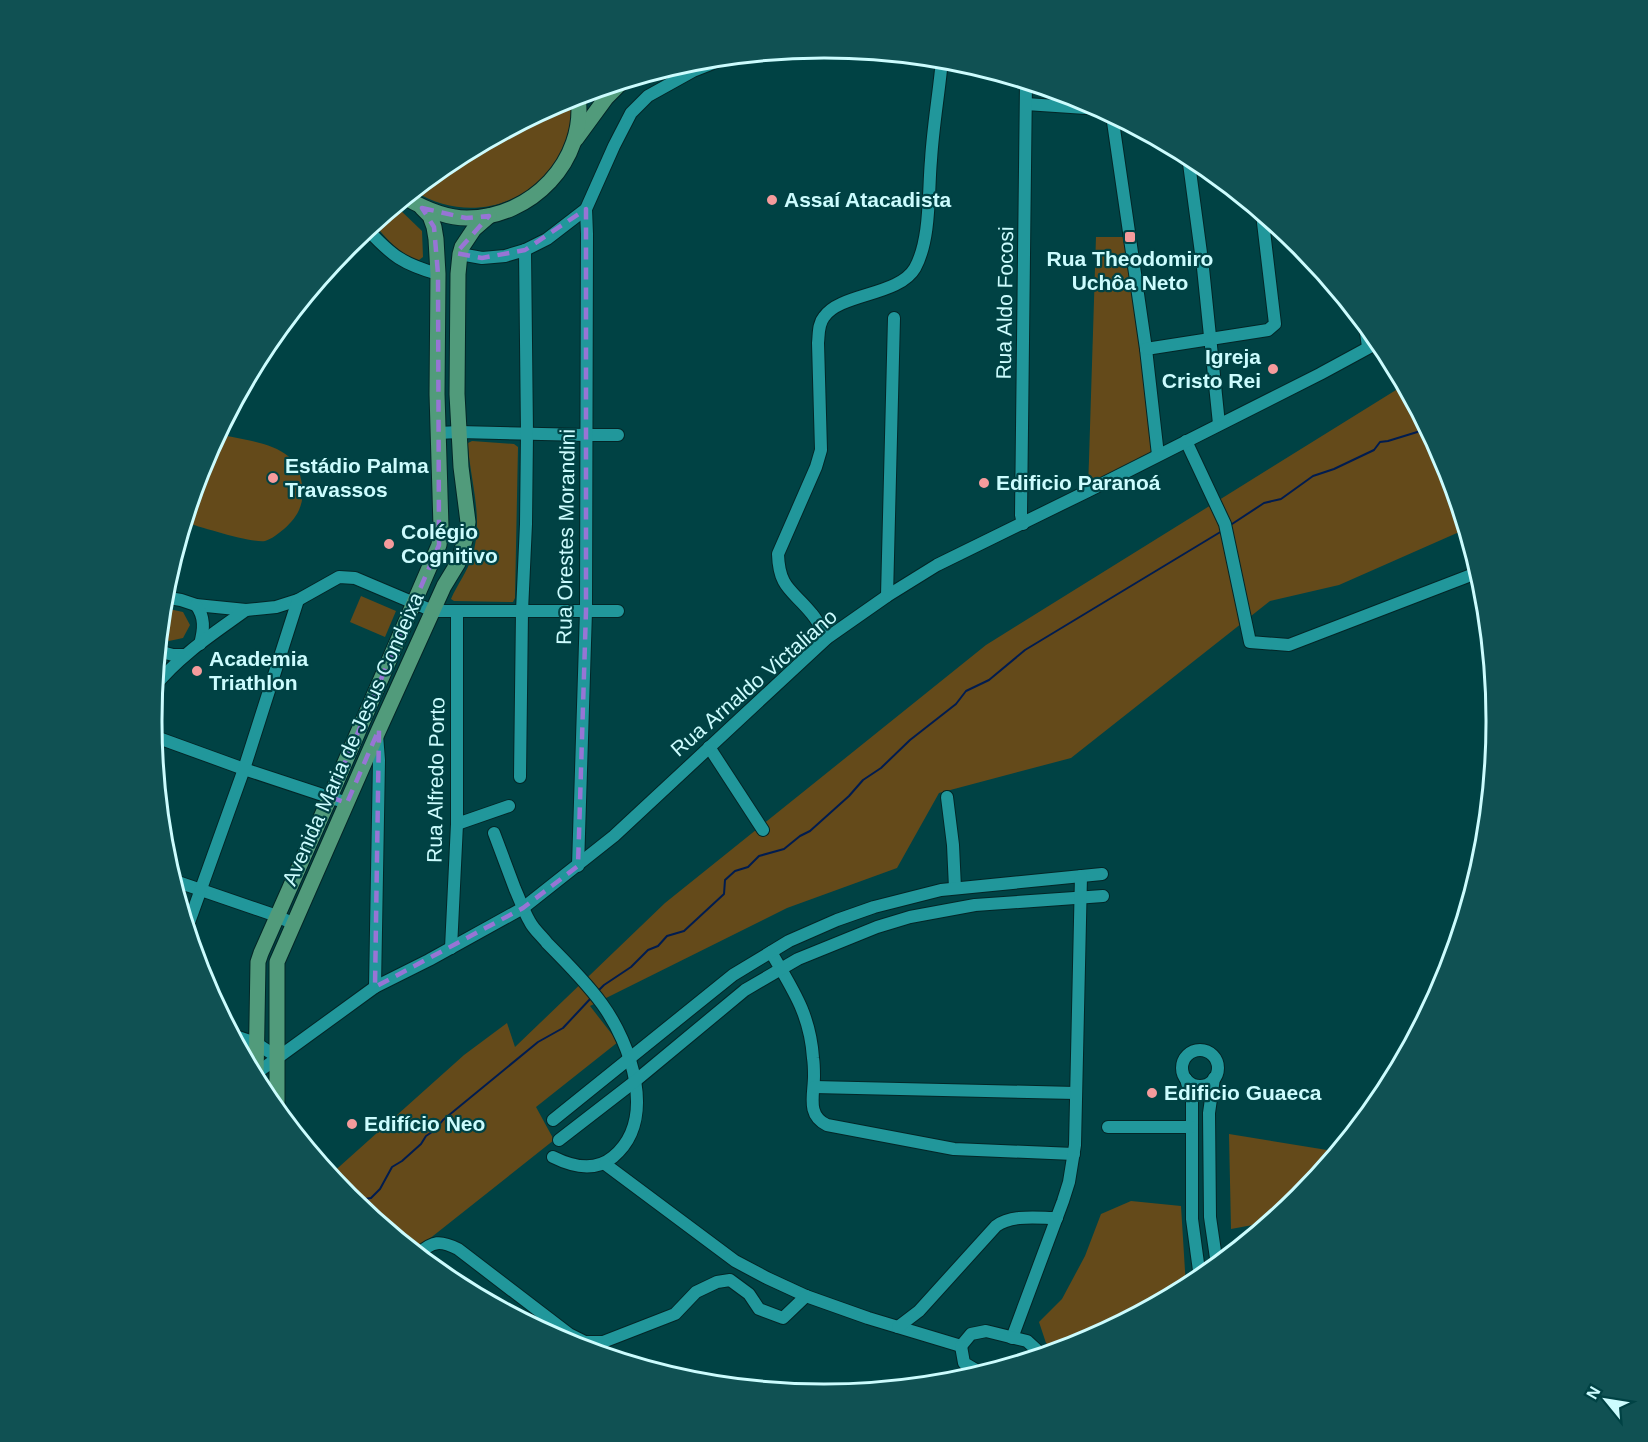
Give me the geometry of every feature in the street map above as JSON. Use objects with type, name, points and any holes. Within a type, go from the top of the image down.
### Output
[{"type":"main road","points":[[412,202],[422,208],[444,215],[466,218],[489,216],[511,209],[532,198],[550,182],[564,163],[574,142],[609,95]]},
{"type":"main road","points":[[574,142],[579,106]]},
{"type":"main road","name":"Avenida Maria de Jesus Condeixa","points":[[255,1061],[258,962],[439,545],[441,526],[437,394],[438,274],[434,226],[430,216],[422,208]]},
{"type":"main road","name":"Avenida Maria de Jesus Condeixa","points":[[277,1095],[277,962],[444,586],[458,563],[466,531],[457,383],[458,274],[462,247],[474,229],[489,216]]},
{"type":"street","points":[[827,638],[811,613],[782,579],[778,561],[784,538],[821,450],[819,326],[828,311],[904,280],[914,270],[926,230],[941,69]]},
{"type":"street","points":[[460,254],[482,258],[505,256],[525,250],[547,239],[586,209],[631,113],[648,96],[692,72]]},
{"type":"street","name":"Rua Aldo Focosi","points":[[1023,524],[1021,515],[1026,91]]},
{"type":"street","points":[[1026,104],[1075,108]]},
{"type":"street","points":[[1113,125],[1146,349],[1158,456]]},
{"type":"street","points":[[1190,168],[1219,424]]},
{"type":"street","name":"Rua Orestes Morandini","points":[[578,866],[586,611],[586,209]]},
{"type":"street","points":[[1146,349],[1268,330],[1275,324],[1263,225]]},
{"type":"street","points":[[373,236],[398,259],[438,274]]},
{"type":"street","points":[[520,777],[527,434],[525,250]]},
{"type":"street","points":[[887,596],[894,318]]},
{"type":"street","name":"Rua Arnaldo Victaliano","points":[[261,1070],[375,987],[523,908],[614,836],[827,638],[887,596],[936,566],[1371,347]]},
{"type":"street","points":[[438,433],[618,435]]},
{"type":"street","points":[[1186,441],[1226,528],[1250,642],[1289,645],[1470,575]]},
{"type":"street","points":[[173,600],[195,605],[246,610],[276,607],[298,600],[339,577],[355,578],[433,611],[618,611]]},
{"type":"street","points":[[191,916],[244,769],[298,600]]},
{"type":"street","points":[[195,605],[203,619],[200,644]]},
{"type":"street","points":[[163,676],[184,655],[246,610]]},
{"type":"street","name":"Rua Alfredo Porto","points":[[451,948],[457,824],[457,612]]},
{"type":"street","points":[[165,653],[184,655]]},
{"type":"street","points":[[375,987],[380,760],[377,734]]},
{"type":"street","points":[[162,739],[347,803]]},
{"type":"street","points":[[709,747],[763,830]]},
{"type":"street","points":[[946,797],[953,845],[955,888]]},
{"type":"street","points":[[457,824],[509,806]]},
{"type":"street","points":[[494,833],[530,924],[602,1004],[621,1036],[630,1059],[637,1107],[631,1134],[621,1150],[605,1164],[586,1167],[568,1164],[554,1157]]},
{"type":"street","points":[[553,1120],[733,975],[789,941],[837,920],[942,890],[1102,874]]},
{"type":"street","points":[[1012,1338],[1070,1182],[1074,1154],[1081,876]]},
{"type":"street","points":[[182,884],[294,924]]},
{"type":"street","points":[[559,1140],[634,1082],[745,990],[798,959],[877,927],[910,917],[975,905],[1102,896]]},
{"type":"street","points":[[771,952],[795,991],[807,1020],[812,1044],[814,1115],[819,1121],[827,1125],[954,1149],[1074,1154]]},
{"type":"street","points":[[243,1039],[256,1043],[277,1057]]},
{"type":"street","points":[[1199,1267],[1192,1219],[1192,1101],[1182,1068],[1187,1056],[1197,1050],[1209,1052],[1214,1056],[1218,1067],[1214,1078],[1209,1113],[1210,1217],[1216,1255]]},
{"type":"street","points":[[1186,1079],[1190,1083],[1201,1086],[1211,1082],[1214,1078]]},
{"type":"street","points":[[814,1087],[1076,1093]]},
{"type":"street","points":[[1108,1127],[1192,1127]]},
{"type":"street","points":[[605,1164],[735,1262],[806,1296],[961,1346]]},
{"type":"street","points":[[1192,1219],[1210,1217]]},
{"type":"street","points":[[898,1327],[919,1311],[1002,1221],[1014,1218],[1057,1218]]},
{"type":"street","points":[[424,1249],[436,1242],[458,1249],[564,1330]]},
{"type":"street","points":[[595,1342],[603,1342],[675,1314],[696,1292],[717,1282],[730,1281],[750,1294],[759,1309],[783,1318],[806,1296]]},
{"type":"street","points":[[919,1311],[919,1333]]},
{"type":"street","points":[[970,1367],[964,1363],[961,1346],[971,1334],[986,1331],[1027,1341],[1035,1349]]},
{"type":"highlighted area","points":[[422,208],[466,218],[489,216],[456,253],[482,258],[525,250],[586,209],[586,611],[578,866],[523,908],[375,987],[379,729],[347,803],[330,797],[439,545],[438,274],[434,227]]},
{"type":"shaded area","points":[[571,109],[569,128],[559,155],[543,177],[522,194],[497,204],[470,208],[442,204],[422,195],[493,147]]},
{"type":"shaded area","points":[[401,211],[422,231],[423,257],[419,260],[406,255],[380,230]]},
{"type":"shaded area","points":[[1096,237],[1130,237],[1158,455],[1088,491]]},
{"type":"shaded area","points":[[1396,390],[1418,428],[1436,467],[1459,532],[1339,585],[1270,601],[1071,758],[939,793],[897,868],[787,908],[590,1006],[618,1042],[536,1107],[554,1140],[420,1246],[387,1219],[337,1169],[464,1055],[507,1023],[515,1047],[665,903],[986,645]]},
{"type":"shaded area","points":[[226,436],[281,451],[294,462],[302,483],[301,505],[295,517],[280,532],[265,541],[248,540],[192,524],[212,467]]},
{"type":"shaded area","points":[[472,441],[514,444],[518,447],[515,598],[513,602],[454,601],[451,599],[470,563],[477,530],[476,502],[468,447],[468,443]]},
{"type":"shaded area","points":[[361,596],[396,611],[385,637],[350,622]]},
{"type":"shaded area","points":[[171,609],[183,612],[190,625],[183,638],[169,641],[167,639]]},
{"type":"shaded area","points":[[1229,1134],[1327,1150],[1292,1189],[1254,1225],[1231,1229]]},
{"type":"shaded area","points":[[1131,1201],[1181,1206],[1185,1276],[1117,1315],[1047,1344],[1039,1322],[1062,1299],[1085,1256],[1101,1214]]},
{"type":"waterway","points":[[1229,526],[1264,503],[1281,499],[1313,476],[1374,450],[1380,442],[1420,431]]},
{"type":"waterway","points":[[597,992],[631,967],[648,950],[658,946],[667,936],[684,931],[724,894],[725,880],[735,871],[748,867],[759,856],[784,849],[810,831],[849,796],[863,780],[881,768],[910,740],[956,704],[966,691],[989,680],[1025,650],[1222,531]]},
{"type":"waterway","points":[[366,1199],[371,1198],[380,1189],[392,1167],[421,1144],[443,1120],[538,1042],[563,1028],[591,998]]},
{"type":"place","name":"Assaí Atacadista","points":[[772,200]]},
{"type":"place","name":"Rua Theodomiro Uchôa Neto","points":[[1130,237]]},
{"type":"place","name":"Igreja Cristo Rei","points":[[1273,369]]},
{"type":"place","name":"Estádio Palma Travassos","points":[[273,478]]},
{"type":"place","name":"Edificio Paranoá","points":[[984,483]]},
{"type":"place","name":"Colégio Cognitivo","points":[[389,544]]},
{"type":"place","name":"Academia Triathlon","points":[[197,671]]},
{"type":"place","name":"Edificio Guaeca","points":[[1152,1093]]},
{"type":"place","name":"Edifício Neo","points":[[352,1124]]}]
